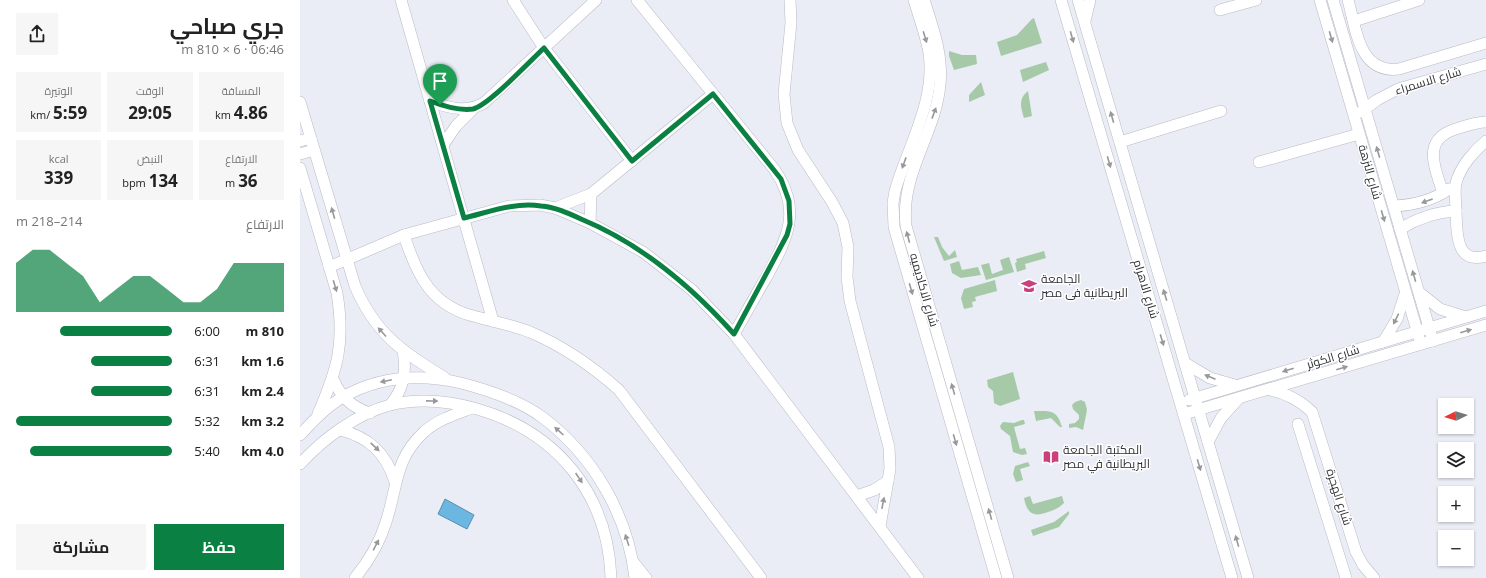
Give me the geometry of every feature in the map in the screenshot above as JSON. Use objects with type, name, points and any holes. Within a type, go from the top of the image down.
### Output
[{"type":"street","points":[[401,0],[493,321]]},
{"type":"street","points":[[513,0],[544,48],[632,161]]},
{"type":"street","points":[[443,145],[456,126],[473,109],[484,103],[596,0]]},
{"type":"street","points":[[637,0],[781,179],[786,189],[790,212],[787,235],[783,246],[734,334]]},
{"type":"street","points":[[790,0],[791,23],[784,94],[787,123],[798,150],[832,202],[843,223],[848,247],[847,277],[850,302],[887,439],[890,458],[888,481],[880,526]]},
{"type":"street","name":"شارع الاكاديميه","points":[[914,0],[923,8],[939,51],[940,84],[936,106],[906,192],[904,214],[908,237],[1008,578]]},
{"type":"street","name":"شارع الاهرام","points":[[1061,0],[1232,578]]},
{"type":"street","name":"شارع الاهرام","points":[[1078,0],[1248,578]]},
{"type":"street","points":[[1085,24],[1090,0]]},
{"type":"street","points":[[1220,10],[1256,0]]},
{"type":"street","name":"شارع النزهة","points":[[1320,0],[1420,344]]},
{"type":"street","name":"شارع النزهة","points":[[1333,0],[1433,341]]},
{"type":"street","points":[[1348,0],[1367,57],[1384,69],[1399,69],[1486,43]]},
{"type":"street","points":[[1354,21],[1419,0]]},
{"type":"street","name":"شارع الاكاديميه","points":[[923,8],[929,54],[929,85],[925,105],[895,191],[893,215],[896,239],[996,578]]},
{"type":"street","name":"شارع الاسمراء","points":[[1354,118],[1383,96],[1398,89],[1486,64]]},
{"type":"street","points":[[556,208],[592,194],[713,94]]},
{"type":"street","points":[[430,101],[451,108],[473,109]]},
{"type":"street","points":[[300,102],[305,139],[314,150],[355,286],[369,316],[386,337],[403,351],[447,380]]},
{"type":"street","points":[[1120,142],[1222,111]]},
{"type":"street","points":[[1443,193],[1433,163],[1432,153],[1435,144],[1441,136],[1449,130],[1486,122]]},
{"type":"street","points":[[1259,162],[1359,134]]},
{"type":"street","points":[[1394,206],[1420,203],[1443,193],[1456,183],[1470,159],[1486,141]]},
{"type":"street","points":[[300,154],[314,150]]},
{"type":"street","points":[[300,168],[303,184],[337,293],[340,327],[338,356],[334,379],[317,417]]},
{"type":"street","points":[[1456,183],[1456,236],[1462,250],[1474,257],[1486,256]]},
{"type":"street","points":[[590,223],[592,194]]},
{"type":"street","points":[[329,267],[404,235],[509,206],[532,205],[556,208],[590,223],[643,252],[668,270],[692,290],[734,334],[918,578]]},
{"type":"street","points":[[1400,229],[1427,215],[1441,212],[1456,212]]},
{"type":"street","points":[[404,235],[413,264],[421,279],[444,303],[459,312],[505,323],[530,332],[554,344],[594,368],[620,390],[761,578]]},
{"type":"street","points":[[1419,292],[1440,309],[1466,317]]},
{"type":"street","points":[[1383,342],[1397,319],[1406,294]]},
{"type":"street","name":"شارع الكوثر","points":[[1180,402],[1486,311]]},
{"type":"street","name":"شارع الكوثر","points":[[1184,414],[1486,325]]},
{"type":"street","points":[[924,333],[935,330]]},
{"type":"street","points":[[390,405],[399,393],[405,378],[406,364],[403,351]]},
{"type":"street","points":[[1185,363],[1210,378],[1238,385]]},
{"type":"street","points":[[300,435],[317,417],[343,397],[373,384],[405,378],[447,380],[472,386],[520,404],[541,416],[562,434],[596,472],[620,518],[633,560],[635,578]]},
{"type":"street","points":[[334,379],[343,397],[360,410],[370,413]]},
{"type":"street","name":"شارع الهجرة","points":[[1268,389],[1291,397],[1302,403],[1312,412],[1356,552],[1363,565],[1374,578]]},
{"type":"street","points":[[1208,442],[1221,418],[1239,398]]},
{"type":"street","points":[[300,464],[324,442],[340,430],[370,413],[390,405],[431,401],[452,403],[514,422],[533,433],[552,448],[571,467],[592,500],[601,519],[607,540],[612,578]]},
{"type":"street","points":[[354,578],[378,542],[386,523],[395,482],[406,453],[426,430],[439,421],[472,408]]},
{"type":"street","points":[[1298,424],[1346,578]]},
{"type":"street","points":[[340,430],[353,433],[376,447],[391,469],[395,482]]},
{"type":"street","points":[[857,496],[874,490],[888,481]]},
{"type":"street","points":[[985,541],[997,538]]},
{"type":"street","points":[[633,560],[646,578]]},
{"type":"green space","points":[[1034,18],[1042,43],[1001,56],[997,42],[1017,35]]},
{"type":"green space","points":[[949,51],[962,55],[976,55],[977,64],[954,70],[949,56]]},
{"type":"green space","points":[[1046,62],[1049,70],[1023,82],[1020,70]]},
{"type":"green space","points":[[981,82],[985,95],[969,102],[969,95]]},
{"type":"green space","points":[[1028,91],[1032,116],[1024,118],[1021,103],[1023,97]]},
{"type":"green space","points":[[934,237],[938,237],[942,247],[949,256],[955,250],[957,257],[944,261]]},
{"type":"green space","points":[[1044,251],[1046,258],[1025,264],[1026,269],[1017,272],[1015,263],[1017,262],[1016,259]]},
{"type":"green space","points":[[1009,257],[1014,272],[986,280],[981,265],[989,263],[992,274],[1003,270],[1000,260]]},
{"type":"green space","points":[[959,261],[962,270],[978,267],[981,275],[961,278],[952,273],[950,264]]},
{"type":"green space","points":[[995,280],[997,291],[975,297],[976,301],[972,302],[973,307],[964,309],[961,298],[964,289]]},
{"type":"green space","points":[[1013,372],[1020,399],[1000,406],[994,403],[993,391],[988,387],[987,380]]},
{"type":"green space","points":[[1081,400],[1085,402],[1087,410],[1083,430],[1076,427],[1069,428],[1069,424],[1075,423],[1079,419],[1079,415],[1073,409],[1072,405]]},
{"type":"green space","points":[[1034,411],[1052,412],[1058,417],[1062,427],[1060,427],[1051,418],[1036,421]]},
{"type":"green space","points":[[1024,420],[1025,424],[1014,427],[1020,449],[1025,448],[1027,454],[1022,455],[1013,452],[1010,436],[1001,429],[1000,426],[1003,422],[1014,423]]},
{"type":"green space","points":[[1028,462],[1030,466],[1020,469],[1023,480],[1016,482],[1013,474],[1015,466]]},
{"type":"green space","points":[[1030,496],[1033,504],[1062,496],[1064,503],[1058,508],[1043,514],[1035,514],[1029,511],[1025,503],[1024,498]]},
{"type":"green space","points":[[1069,511],[1069,514],[1059,527],[1033,536],[1031,530],[1054,522]]},
{"type":"water","points":[[445,499],[474,515],[467,529],[438,514]]},
{"type":"place","name":"الجامعة البريطانية فى مصر","points":[[1029,286]]},
{"type":"place","name":"المكتبة الجامعة البريطانية في مصر","points":[[1051,457]]},
{"type":"route","points":[[544,48],[632,161],[713,94],[781,179],[786,189],[790,212],[790,224],[783,246],[734,334],[714,311],[692,290],[643,252],[617,236],[556,208],[540,205],[509,206],[464,218],[430,101],[440,105],[462,109],[473,109],[479,106],[490,99],[544,48]]}]
